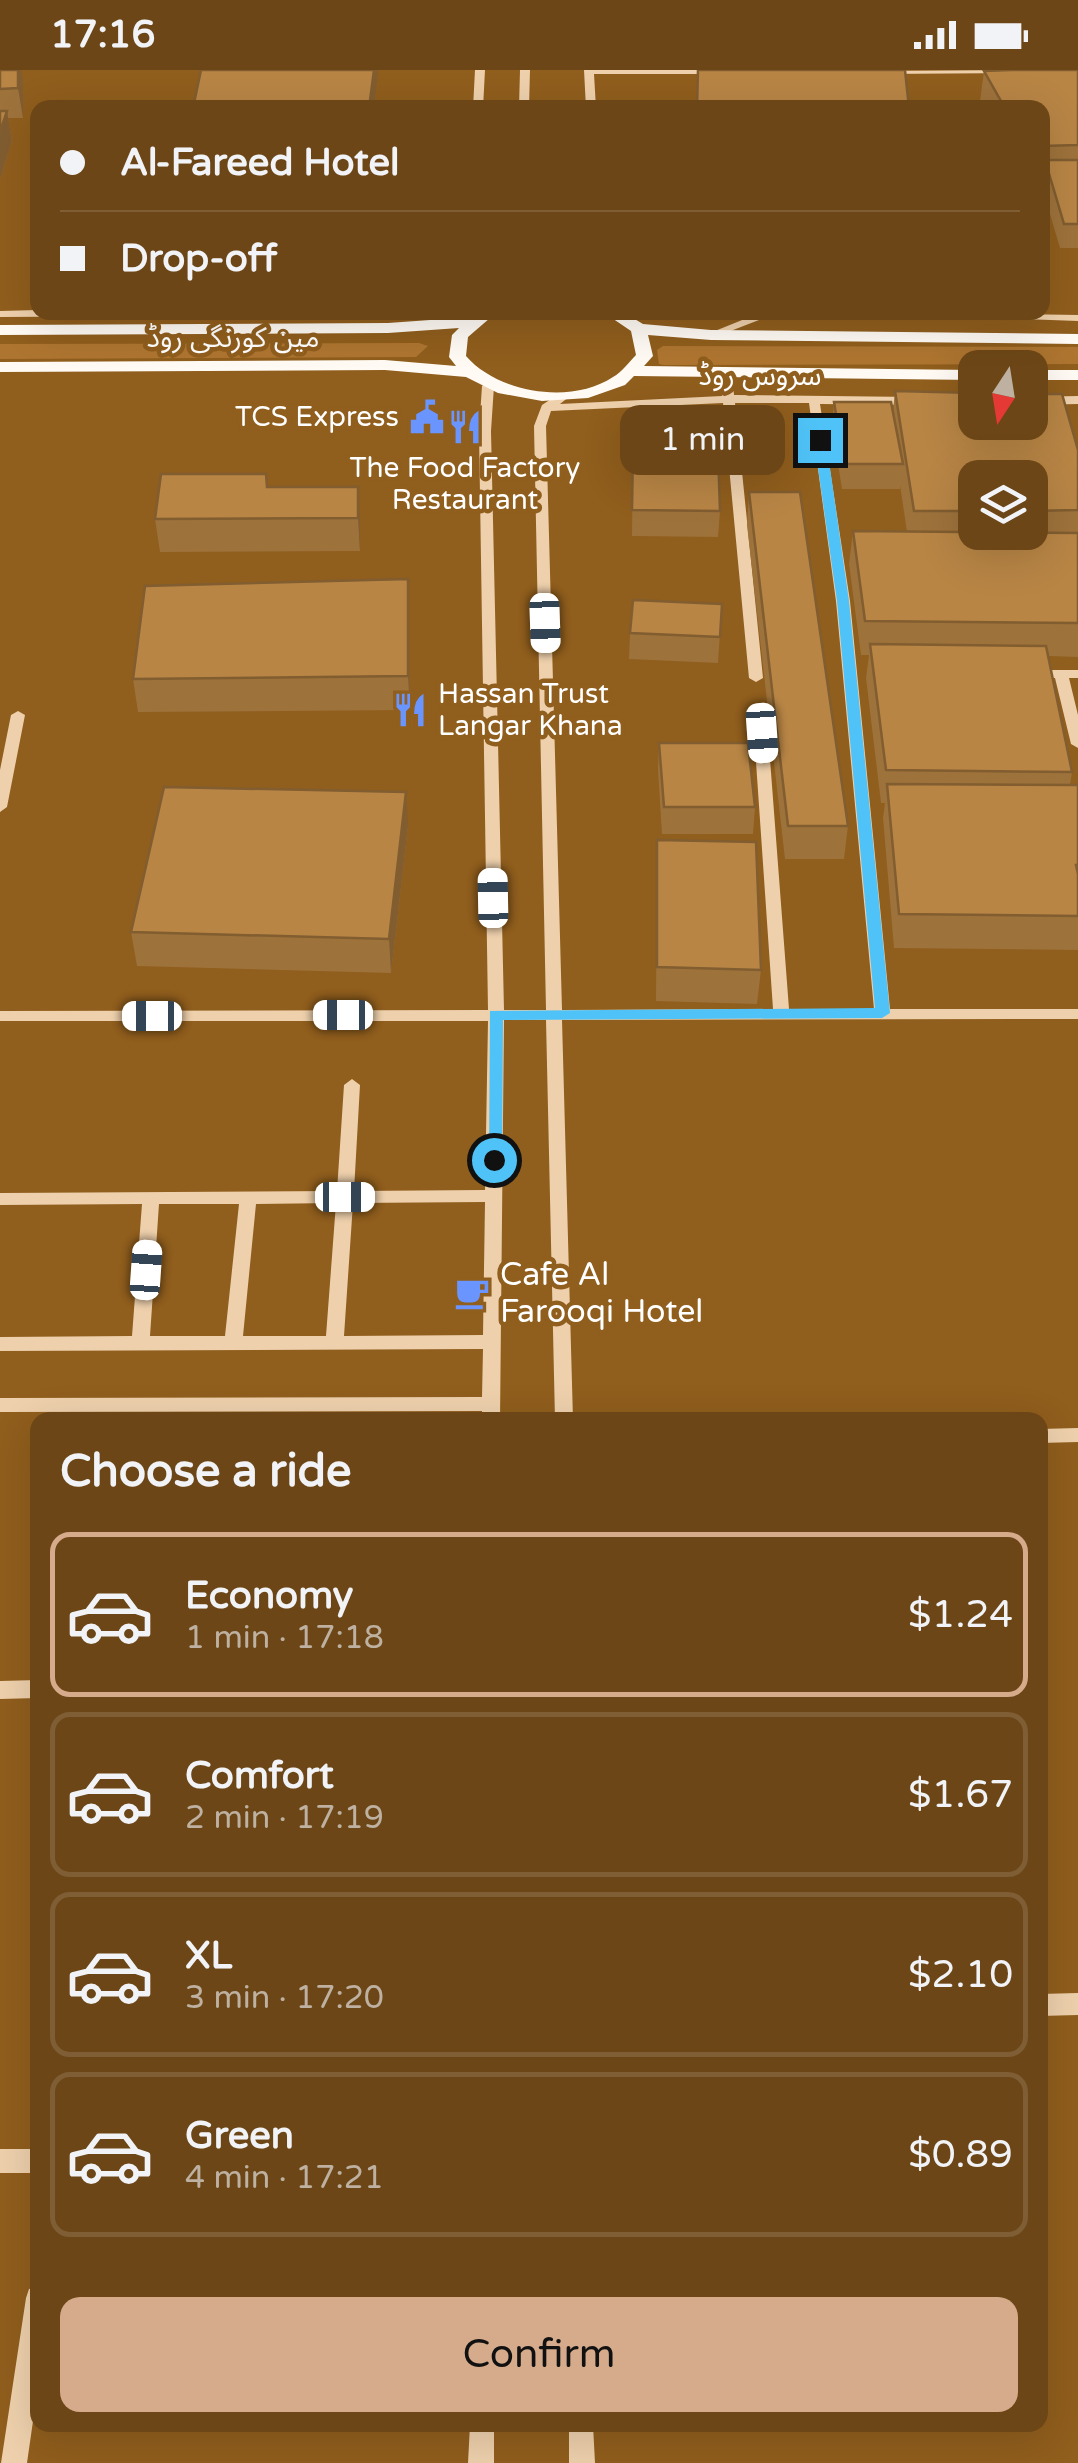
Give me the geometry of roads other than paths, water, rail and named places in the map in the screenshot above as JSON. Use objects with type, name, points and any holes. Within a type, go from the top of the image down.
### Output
[{"type":"main road","name":"مین کورنگی روڈ","points":[[0,330],[302,320]]},
{"type":"main road","name":"مین کورنگی روڈ","points":[[418,320],[472,322]]},
{"type":"main road","points":[[475,320],[454,346],[456,360],[466,372],[488,386],[531,396],[564,396],[603,389],[636,371],[645,356],[639,329]]},
{"type":"main road","points":[[624,320],[639,329],[710,335],[1078,339]]},
{"type":"main road","name":"مین کورنگی روڈ","points":[[0,367],[385,365],[466,372]]},
{"type":"main road","points":[[636,371],[958,374]]},
{"type":"main road","points":[[1048,374],[1078,374]]},
{"type":"street","points":[[478,100],[480,70]]},
{"type":"street","points":[[524,100],[525,70]]},
{"type":"street","points":[[874,71],[1032,70]]},
{"type":"street","points":[[591,100],[590,71],[739,71]]},
{"type":"street","points":[[0,314],[30,314]]},
{"type":"street","points":[[1050,317],[1078,318]]},
{"type":"street","name":"سروس روڈ","points":[[710,335],[748,320]]},
{"type":"street","points":[[726,374],[756,678]]},
{"type":"street","points":[[0,1405],[492,1412],[496,1014],[485,430],[488,386]]},
{"type":"street","points":[[564,396],[546,408],[540,426],[564,1412]]},
{"type":"street","name":"سروس روڈ","points":[[546,408],[728,400],[922,400]]},
{"type":"street","points":[[814,400],[850,672],[882,1013]]},
{"type":"street","points":[[1048,401],[1078,400]]},
{"type":"street","points":[[1057,401],[1064,419]]},
{"type":"street","points":[[836,558],[855,558]]},
{"type":"street","points":[[850,672],[869,672]]},
{"type":"street","points":[[1023,674],[1078,674]]},
{"type":"street","points":[[1061,674],[1078,744]]},
{"type":"street","points":[[0,807],[18,715]]},
{"type":"street","points":[[762,733],[780,1014]]},
{"type":"street","points":[[0,1016],[1078,1014]]},
{"type":"street","points":[[335,1342],[352,1086]]},
{"type":"street","points":[[0,1199],[494,1196]]},
{"type":"street","points":[[232,1343],[248,1197]]},
{"type":"street","points":[[141,1343],[151,1198]]},
{"type":"street","points":[[0,1344],[492,1342]]},
{"type":"street","points":[[1048,1436],[1078,1436]]},
{"type":"street","points":[[0,1690],[30,1690]]},
{"type":"street","points":[[1048,2004],[1078,2004]]},
{"type":"street","points":[[0,2161],[30,2161]]},
{"type":"street","points":[[14,2463],[30,2353]]},
{"type":"street","points":[[481,2463],[482,2432]]},
{"type":"street","points":[[581,2432],[582,2463]]},
{"type":"place","name":"TCS Express","points":[[427,417]]},
{"type":"place","name":"The Food Factory Restaurant","points":[[465,427]]},
{"type":"place","name":"Hassan Trust Langar Khana","points":[[410,710]]},
{"type":"place","name":"Cafe Al Farooqi Hotel","points":[[472,1293]]}]
